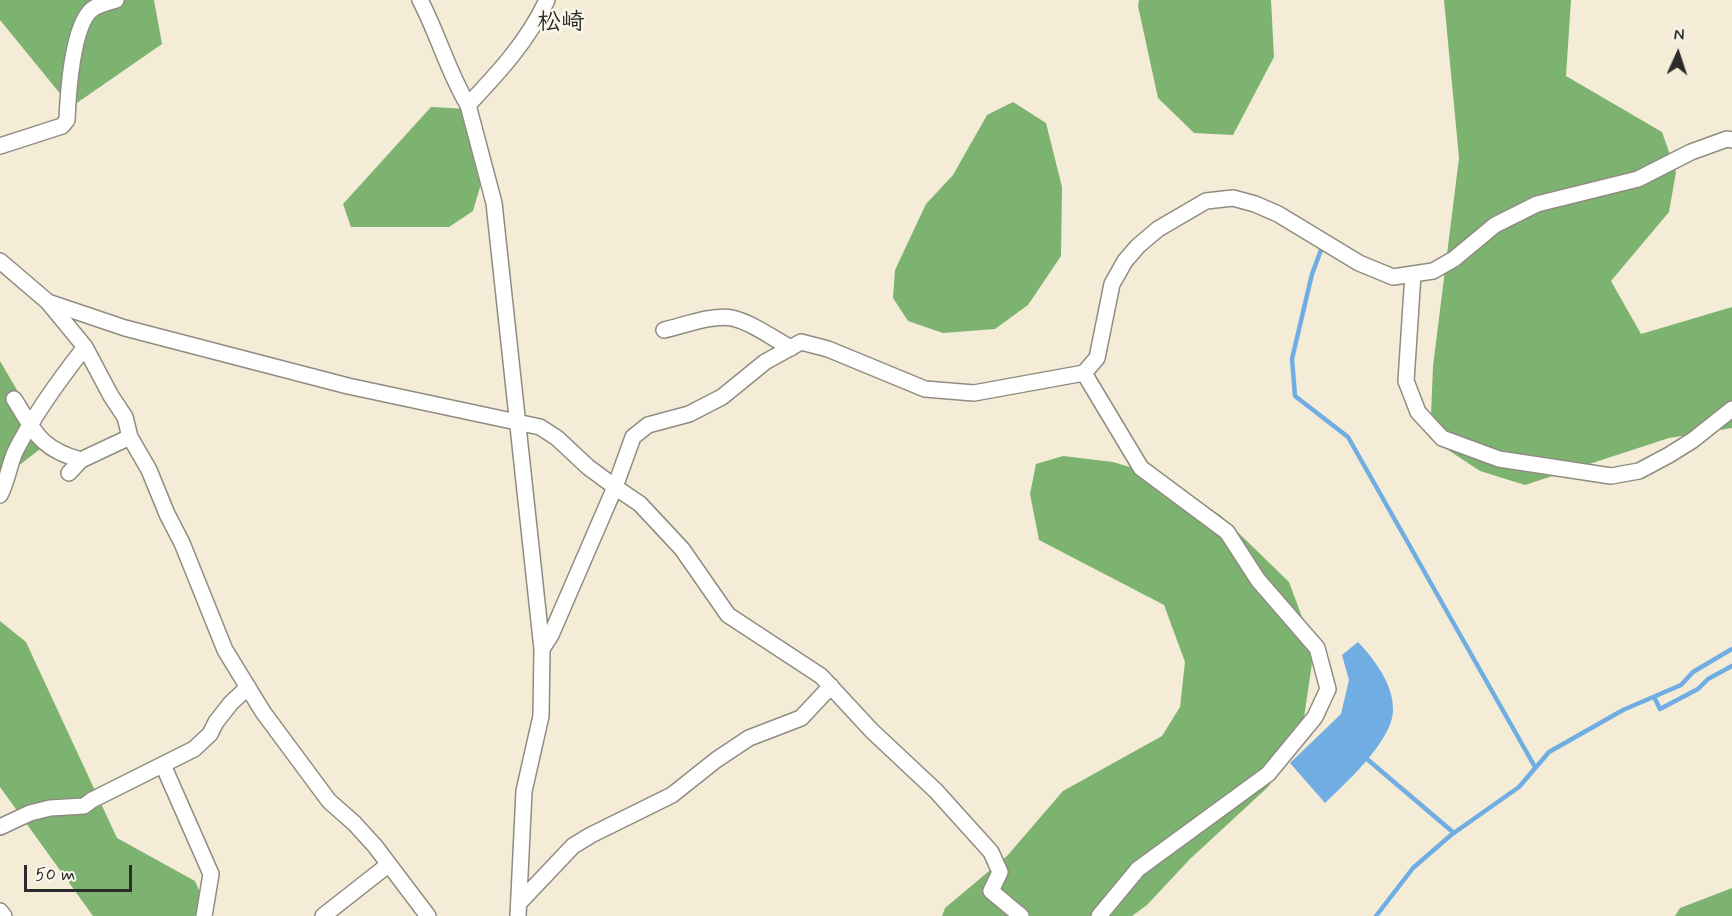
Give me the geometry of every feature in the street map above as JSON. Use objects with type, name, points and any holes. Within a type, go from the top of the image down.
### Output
[{"type":"street","points":[[0,146],[62,126],[67,120],[69,80],[81,24],[92,8],[116,0]]},
{"type":"street","points":[[420,0],[432,23],[454,82],[468,105],[494,203],[542,649],[541,716],[524,791],[519,910]]},
{"type":"street","points":[[468,105],[504,67],[536,23],[547,0]]},
{"type":"street","points":[[542,649],[551,635],[615,487],[633,436],[648,425],[689,414],[722,398],[765,362],[801,342],[828,349],[925,388],[974,393],[1083,374],[1097,358],[1112,284],[1125,261],[1158,229],[1206,201],[1233,198],[1255,204],[1278,214],[1359,263],[1393,277],[1433,271],[1455,259],[1495,225],[1537,204],[1638,179],[1691,152],[1727,139],[1732,140]]},
{"type":"street","points":[[0,261],[48,302],[86,348],[111,396],[125,417],[130,437],[149,470],[182,543],[225,650],[263,712],[329,801],[375,846],[428,916]]},
{"type":"street","points":[[1413,274],[1406,381],[1418,412],[1442,438],[1498,459],[1611,476],[1639,471],[1669,455],[1693,440],[1732,409]]},
{"type":"street","points":[[48,302],[125,328],[348,386],[540,427],[557,438],[588,467],[640,504],[682,549],[728,615],[822,676],[872,731],[936,791],[991,852],[1000,872],[992,891],[1021,916]]},
{"type":"street","points":[[663,330],[716,318],[731,318],[791,348]]},
{"type":"street","points":[[0,495],[8,468],[52,389],[86,348]]},
{"type":"street","points":[[1083,374],[1141,468],[1227,532],[1258,580],[1317,648],[1329,689],[1315,717],[1268,774],[1138,869],[1099,916]]},
{"type":"street","points":[[14,399],[40,440],[54,451],[81,460]]},
{"type":"street","points":[[69,473],[81,460],[130,437]]},
{"type":"street","points":[[519,910],[573,846],[672,795],[716,760],[749,738],[801,718],[831,686]]},
{"type":"street","points":[[0,827],[30,813],[50,808],[84,806],[194,749],[210,734],[231,703],[248,687]]},
{"type":"street","points":[[163,765],[211,874],[204,916]]},
{"type":"street","points":[[323,916],[388,865]]},
{"type":"street","points":[[0,911],[4,916]]},
{"type":"green space","points":[[0,0],[154,0],[162,44],[71,107],[0,20]]},
{"type":"green space","points":[[1139,0],[1271,0],[1274,57],[1233,135],[1194,133],[1158,98],[1138,6]]},
{"type":"green space","points":[[1444,0],[1571,0],[1566,76],[1662,132],[1676,172],[1669,212],[1611,281],[1641,334],[1732,307],[1732,428],[1669,438],[1525,485],[1480,471],[1430,438],[1433,366],[1459,158]]},
{"type":"green space","points":[[1013,102],[1046,123],[1062,187],[1061,256],[1028,305],[995,329],[943,333],[908,321],[893,298],[895,270],[926,204],[953,175],[987,115]]},
{"type":"green space","points":[[431,107],[469,109],[490,153],[473,211],[449,227],[351,227],[343,204]]},
{"type":"green space","points":[[0,361],[48,443],[0,480]]},
{"type":"green space","points":[[1063,456],[1113,462],[1157,475],[1220,515],[1289,582],[1314,649],[1301,739],[1268,787],[1190,859],[1147,905],[1132,916],[942,916],[945,908],[1007,856],[1063,791],[1162,736],[1180,707],[1185,662],[1164,605],[1039,540],[1030,494],[1036,464]]},
{"type":"green space","points":[[0,621],[26,642],[117,838],[195,881],[210,916],[93,916],[0,787]]},
{"type":"green space","points":[[1732,888],[1732,916],[1675,916],[1680,908]]},
{"type":"water","points":[[1358,642],[1377,665],[1387,682],[1393,711],[1391,723],[1366,761],[1325,803],[1290,763],[1341,714],[1349,680],[1342,655]]},
{"type":"waterway","points":[[1321,250],[1312,274],[1292,359],[1295,396],[1348,437],[1535,767]]},
{"type":"waterway","points":[[1376,916],[1413,868],[1451,835],[1519,787],[1549,752],[1623,710],[1681,685],[1693,672],[1732,649]]},
{"type":"waterway","points":[[1654,697],[1660,709],[1698,689],[1708,679],[1732,666]]},
{"type":"waterway","points":[[1367,759],[1454,833]]},
{"type":"district","name":"松崎","points":[[561,24]]}]
